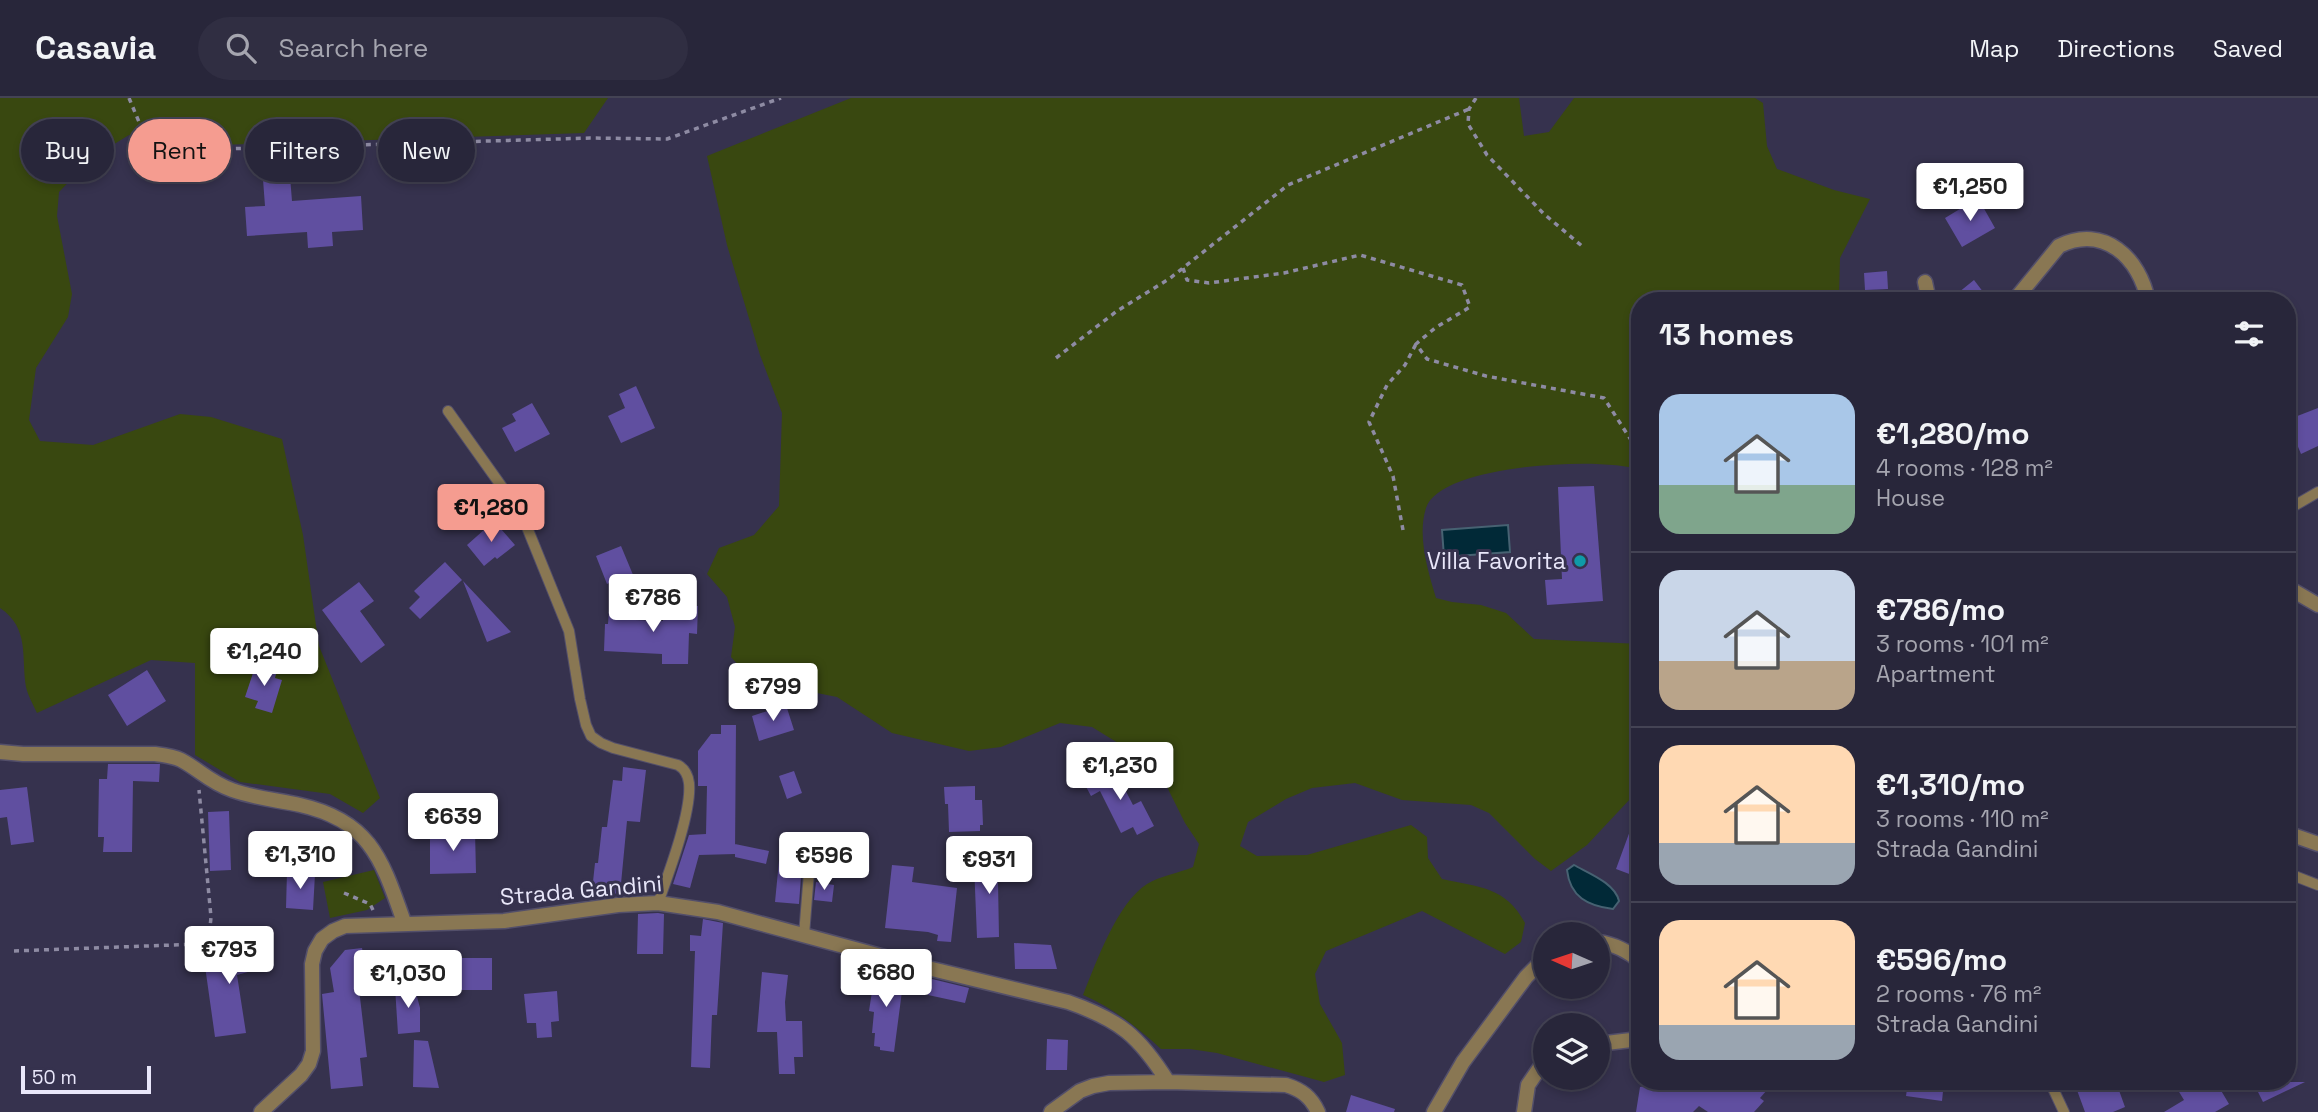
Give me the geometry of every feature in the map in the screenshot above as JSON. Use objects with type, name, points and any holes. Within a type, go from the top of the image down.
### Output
[{"type":"street","points":[[2021,292],[2059,246],[2088,240],[2109,244],[2127,254],[2138,271],[2145,292]]},
{"type":"street","points":[[1925,282],[1927,292]]},
{"type":"street","points":[[2296,592],[2318,605]]},
{"type":"street","points":[[0,752],[155,754],[181,760],[220,786],[248,796],[325,812],[354,828],[367,840],[385,868],[404,922]]},
{"type":"street","points":[[2296,837],[2318,844]]},
{"type":"street","name":"Strada Gandini","points":[[261,1112],[309,1064],[313,1051],[312,964],[322,939],[333,931],[345,926],[504,920],[618,905],[658,903],[698,908],[1068,1002],[1094,1011],[1114,1021],[1138,1040],[1168,1082]]},
{"type":"street","points":[[1610,945],[1631,955]]},
{"type":"street","points":[[1434,1112],[1462,1062],[1533,970]]},
{"type":"street","points":[[1610,1042],[1631,1040]]},
{"type":"street","points":[[1524,1112],[1528,1085],[1533,1078]]},
{"type":"street","points":[[1051,1112],[1080,1091],[1093,1086],[1168,1082],[1286,1086],[1299,1089],[1310,1097],[1318,1112]]},
{"type":"lane","points":[[448,411],[522,515],[569,631],[580,699],[591,736],[613,748],[684,769],[690,785],[684,820],[658,903]]},
{"type":"lane","points":[[2296,505],[2318,492]]},
{"type":"lane","points":[[803,935],[810,860]]},
{"type":"lane","points":[[2296,876],[2318,885]]},
{"type":"lane","points":[[2054,1090],[2064,1112]]},
{"type":"path","points":[[129,98],[147,141],[156,151],[590,138],[667,139],[781,98]]},
{"type":"path","points":[[1476,98],[1469,109],[1468,124],[1487,155],[1544,214],[1582,246]]},
{"type":"path","points":[[1056,358],[1117,311],[1183,268],[1287,185],[1469,109]]},
{"type":"path","points":[[1183,268],[1187,280],[1209,283],[1284,273],[1360,255],[1462,285],[1470,307],[1435,328],[1416,344],[1405,365],[1387,385],[1369,422],[1393,476],[1403,530]]},
{"type":"path","points":[[1416,344],[1427,359],[1486,376],[1604,398],[1631,440]]},
{"type":"path","points":[[14,951],[199,944],[204,941],[210,930],[211,918],[199,774]]},
{"type":"path","points":[[344,893],[370,904],[382,923]]},
{"type":"green space","points":[[0,98],[608,98],[584,133],[475,137],[475,119],[378,119],[378,140],[364,140],[364,119],[245,119],[245,144],[231,145],[231,119],[128,119],[128,136],[114,144],[114,119],[21,119],[21,182],[69,182],[59,192],[57,216],[72,294],[68,317],[36,368],[29,420],[40,441],[93,445],[180,414],[211,417],[282,439],[303,535],[319,646],[380,798],[363,813],[330,794],[240,782],[195,755],[195,663],[151,660],[37,713],[26,687],[20,634],[10,616],[0,608]]},
{"type":"green space","points":[[851,98],[1519,98],[1524,136],[1549,132],[1574,98],[1755,98],[1763,103],[1767,146],[1777,169],[1834,190],[1870,199],[1840,258],[1839,292],[1631,292],[1631,468],[1560,464],[1490,473],[1460,482],[1438,493],[1426,508],[1423,542],[1436,598],[1481,605],[1506,613],[1534,639],[1631,644],[1631,798],[1587,845],[1551,871],[1535,859],[1489,813],[1471,805],[1402,800],[1355,783],[1312,788],[1286,799],[1248,822],[1240,846],[1257,856],[1307,855],[1411,825],[1427,837],[1428,858],[1442,879],[1480,887],[1500,895],[1525,923],[1521,942],[1505,954],[1422,911],[1326,951],[1315,974],[1320,1004],[1342,1043],[1345,1075],[1324,1082],[1217,1053],[1161,1049],[1124,1019],[1083,995],[1117,919],[1136,893],[1152,881],[1193,867],[1199,844],[1185,823],[1157,767],[1092,727],[1060,723],[1001,747],[969,751],[892,733],[837,697],[752,680],[731,657],[735,627],[727,597],[707,574],[719,548],[754,535],[779,506],[782,413],[760,355],[727,245],[707,156]]},
{"type":"green space","points":[[374,870],[385,898],[367,910],[330,918],[323,882]]},
{"type":"water","points":[[1508,525],[1510,552],[1444,557],[1442,530]]},
{"type":"water","points":[[1574,865],[1612,889],[1619,901],[1613,909],[1588,902],[1576,893],[1567,870]]},
{"type":"building","points":[[263,182],[290,182],[292,201],[361,196],[363,230],[332,232],[333,246],[308,248],[307,232],[247,236],[245,207],[265,206]]},
{"type":"building","points":[[1978,198],[1995,228],[1962,247],[1945,218]]},
{"type":"building","points":[[1887,271],[1888,289],[1865,290],[1864,273]]},
{"type":"building","points":[[1974,280],[1983,292],[1959,292]]},
{"type":"building","points":[[636,386],[655,428],[621,443],[608,416],[625,408],[619,394]]},
{"type":"building","points":[[532,403],[550,434],[515,452],[502,428],[516,421],[512,414]]},
{"type":"building","points":[[2318,408],[2318,446],[2301,454],[2296,442],[2296,417]]},
{"type":"building","points":[[1594,486],[1603,601],[1547,605],[1545,580],[1562,579],[1558,487]]},
{"type":"building","points":[[494,521],[515,545],[484,566],[467,545]]},
{"type":"building","points":[[621,546],[636,582],[621,588],[618,579],[607,584],[596,556]]},
{"type":"building","points":[[445,562],[462,580],[420,619],[409,608],[420,597],[414,591]]},
{"type":"building","points":[[463,581],[511,632],[487,642]]},
{"type":"building","points":[[359,582],[374,601],[360,611],[385,645],[361,663],[322,610]]},
{"type":"building","points":[[663,605],[698,606],[697,634],[689,633],[688,664],[662,664],[662,654],[604,651],[605,624],[608,624],[609,611],[635,612],[635,620],[663,621]]},
{"type":"building","points":[[256,664],[277,670],[275,678],[282,680],[272,713],[255,708],[258,701],[245,697]]},
{"type":"building","points":[[147,670],[166,701],[127,726],[108,695]]},
{"type":"building","points":[[786,705],[794,730],[759,741],[752,716]]},
{"type":"building","points":[[721,725],[736,725],[735,844],[769,851],[766,864],[735,857],[735,854],[699,855],[690,888],[673,884],[689,835],[706,834],[707,786],[698,786],[698,751],[711,734],[721,734]]},
{"type":"building","points":[[108,764],[160,764],[159,782],[133,781],[132,852],[103,852],[104,837],[98,837],[99,779],[107,779]]},
{"type":"building","points":[[623,767],[646,770],[640,822],[627,821],[620,894],[592,891],[602,827],[607,827],[613,780],[622,781]]},
{"type":"building","points":[[1111,768],[1133,805],[1141,801],[1154,826],[1137,835],[1133,827],[1121,833],[1100,791],[1091,796],[1083,781]]},
{"type":"building","points":[[794,771],[802,793],[787,799],[779,776]]},
{"type":"building","points":[[975,786],[975,800],[982,800],[983,825],[980,825],[980,831],[949,832],[944,787]]},
{"type":"building","points":[[27,787],[34,842],[11,845],[7,817],[0,818],[0,790]]},
{"type":"building","points":[[229,811],[231,870],[210,871],[208,812]]},
{"type":"building","points":[[1631,828],[1631,875],[1616,869]]},
{"type":"building","points":[[475,831],[476,873],[430,874],[430,832]]},
{"type":"building","points":[[779,861],[793,862],[797,876],[801,877],[799,904],[775,902]]},
{"type":"building","points":[[1012,863],[1012,882],[998,882],[999,937],[977,938],[974,864]]},
{"type":"building","points":[[892,865],[914,867],[912,882],[957,888],[951,942],[937,941],[938,935],[928,932],[885,928]]},
{"type":"building","points":[[287,872],[315,874],[313,910],[286,908]]},
{"type":"building","points":[[816,882],[834,885],[832,902],[814,900]]},
{"type":"building","points":[[638,914],[664,914],[663,954],[637,954]]},
{"type":"building","points":[[703,919],[723,923],[717,1015],[712,1015],[710,1068],[691,1067],[695,951],[690,951],[690,935],[701,936]]},
{"type":"building","points":[[234,941],[235,947],[247,945],[248,951],[259,949],[262,968],[237,975],[246,1033],[215,1037],[204,959],[221,957],[219,943]]},
{"type":"building","points":[[1014,943],[1051,945],[1057,969],[1015,969]]},
{"type":"building","points":[[362,948],[367,975],[362,976],[364,988],[359,989],[367,1057],[360,1058],[363,1086],[331,1089],[322,994],[334,992],[330,968],[345,950]]},
{"type":"building","points":[[441,958],[492,958],[492,990],[441,990]]},
{"type":"building","points":[[762,972],[788,975],[786,1021],[802,1021],[803,1057],[794,1057],[795,1074],[779,1074],[777,1032],[757,1032]]},
{"type":"building","points":[[875,972],[904,976],[894,1052],[880,1050],[880,1047],[874,1046],[874,1012],[869,1011]]},
{"type":"building","points":[[932,979],[969,988],[965,1003],[928,995]]},
{"type":"building","points":[[414,985],[420,1008],[420,1032],[398,1034],[395,987]]},
{"type":"building","points":[[557,991],[559,1021],[551,1022],[552,1037],[537,1038],[536,1023],[527,1023],[524,994]]},
{"type":"building","points":[[1047,1039],[1068,1040],[1067,1070],[1046,1070]]},
{"type":"building","points":[[414,1040],[428,1041],[439,1088],[413,1087]]},
{"type":"building","points":[[1640,1090],[1767,1090],[1760,1098],[1764,1101],[1754,1112],[1708,1112],[1699,1106],[1693,1112],[1636,1112]]},
{"type":"building","points":[[1907,1090],[1943,1090],[1942,1101],[1906,1096]]},
{"type":"building","points":[[2077,1090],[2119,1090],[2125,1107],[2113,1112],[2085,1112]]},
{"type":"building","points":[[2178,1090],[2221,1090],[2229,1104],[2215,1112],[2164,1112],[2184,1100]]},
{"type":"building","points":[[2257,1090],[2288,1090],[2263,1102]]},
{"type":"building","points":[[1351,1095],[1395,1109],[1394,1112],[1346,1112]]},
{"type":"place","name":"Villa Favorita","points":[[1580,561]]}]
